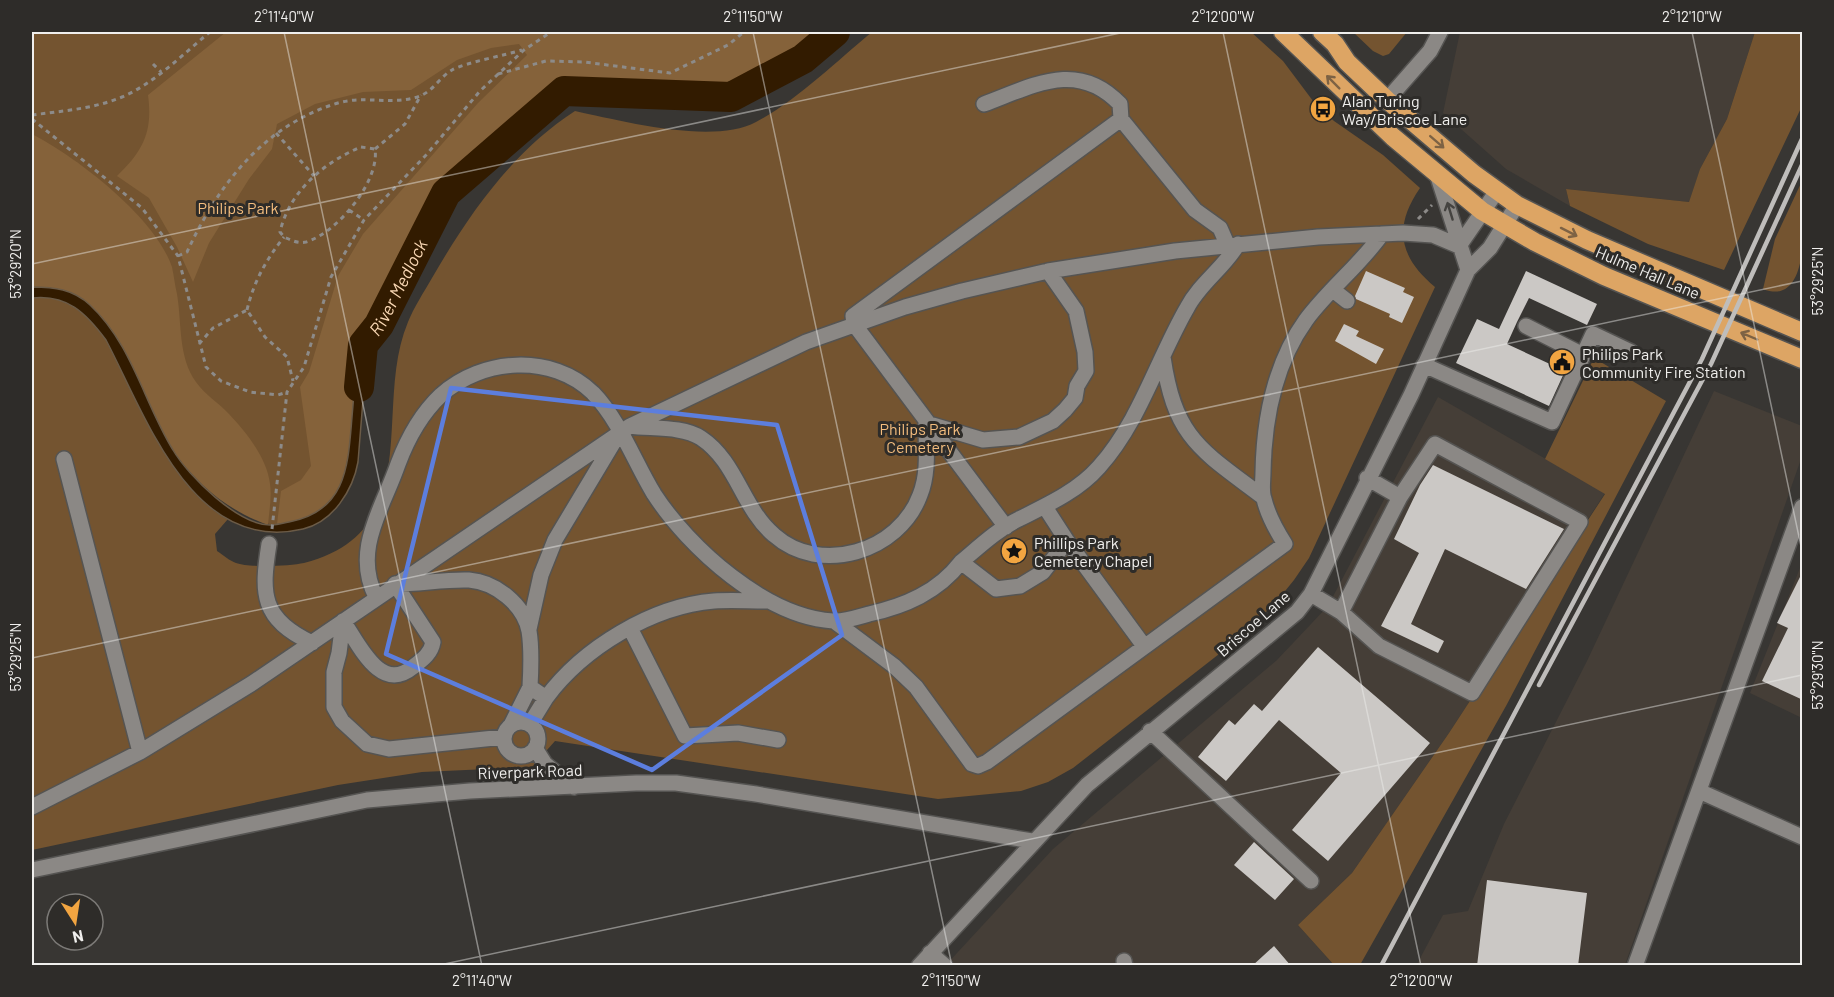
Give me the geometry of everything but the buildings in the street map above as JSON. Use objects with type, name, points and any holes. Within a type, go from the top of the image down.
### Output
[{"type":"highway","name":"Hulme Hall Lane","points":[[1283,32],[1336,85],[1438,177],[1482,212],[1604,276],[1801,355]]},
{"type":"highway","name":"Hulme Hall Lane","points":[[1322,32],[1335,44],[1347,62],[1388,100],[1517,205],[1587,240],[1803,332]]},
{"type":"street","points":[[1388,100],[1430,51],[1440,32]]},
{"type":"street","points":[[984,104],[1055,79],[1071,78],[1101,86],[1120,104],[1121,119],[1195,210],[1220,228],[1233,244]]},
{"type":"street","points":[[1006,527],[926,423],[855,324],[853,316],[1121,119]]},
{"type":"street","points":[[1438,177],[1468,270],[1490,248],[1517,205]]},
{"type":"street","points":[[1459,246],[1497,191]]},
{"type":"street","points":[[32,807],[140,752],[312,643],[395,584],[625,429],[775,356],[855,324],[962,291],[1048,271],[1233,244],[1382,234],[1432,235],[1459,246]]},
{"type":"street","points":[[530,724],[546,698],[582,661],[630,628],[657,614],[712,601],[765,601],[834,621],[855,639],[877,652],[909,680],[972,764],[978,766],[987,762],[1285,544],[1275,529],[1263,497],[1263,463],[1270,401],[1278,378],[1306,320],[1368,255],[1382,234]]},
{"type":"street","points":[[834,621],[887,610],[910,602],[948,580],[961,562],[1006,527],[1045,507],[1080,484],[1099,467],[1128,427],[1188,305],[1210,277],[1228,260],[1233,244]]},
{"type":"street","name":"Briscoe Lane","points":[[919,966],[1032,841],[1087,785],[1297,612],[1311,594],[1336,547],[1468,270]]},
{"type":"street","points":[[926,423],[982,440],[1019,437],[1053,421],[1075,398],[1077,386],[1086,371],[1085,352],[1076,311],[1048,271]]},
{"type":"street","points":[[1333,290],[1347,301]]},
{"type":"street","points":[[1526,326],[1583,355]]},
{"type":"street","points":[[1424,365],[1552,422],[1593,334],[1632,352]]},
{"type":"street","points":[[1163,357],[1167,386],[1175,413],[1183,428],[1222,465],[1263,497]]},
{"type":"street","points":[[376,597],[367,567],[368,539],[404,449],[440,396],[460,381],[486,369],[535,365],[577,379],[595,395],[625,429],[654,493],[682,530],[720,567],[765,601]]},
{"type":"street","points":[[625,429],[679,431],[699,436],[728,463],[760,523],[789,547],[806,554],[821,555],[864,550],[878,544],[904,521],[921,494],[926,471],[926,423]]},
{"type":"street","points":[[343,621],[334,672],[334,707],[342,721],[367,744],[389,749],[508,731],[520,722],[530,724],[538,738],[535,748],[527,755],[516,755],[507,748],[508,731],[530,687],[529,629],[541,575],[555,540],[625,429]]},
{"type":"street","points":[[1311,594],[1341,612],[1379,646],[1472,693],[1580,522],[1435,444],[1400,497],[1341,612]]},
{"type":"street","points":[[64,459],[140,752]]},
{"type":"street","points":[[1367,478],[1400,497]]},
{"type":"street","points":[[1045,507],[1067,541],[1144,646]]},
{"type":"street","points":[[1635,966],[1803,507]]},
{"type":"street","points":[[961,562],[996,589],[1009,589],[1020,586],[1043,572],[1067,541]]},
{"type":"street","points":[[268,544],[263,581],[267,600],[285,626],[312,643]]},
{"type":"street","points":[[395,584],[455,580],[485,582],[501,591],[516,605],[529,629]]},
{"type":"street","points":[[343,621],[372,664],[383,675],[398,676],[410,670],[428,654],[433,642],[395,584]]},
{"type":"street","points":[[630,628],[685,736],[738,733],[778,740]]},
{"type":"street","points":[[530,687],[546,698]]},
{"type":"street","points":[[1150,731],[1311,881]]},
{"type":"street","points":[[535,748],[545,764],[574,788]]},
{"type":"street","name":"Riverpark Road","points":[[32,870],[367,800],[470,791],[676,783],[858,810],[1032,841]]},
{"type":"street","points":[[1699,791],[1803,837]]},
{"type":"street","points":[[930,953],[945,966]]},
{"type":"path","points":[[32,117],[86,108],[122,97],[161,72],[210,32]]},
{"type":"path","points":[[272,523],[286,392],[304,367],[331,277],[364,220],[427,154],[480,90],[524,50],[551,32]]},
{"type":"path","points":[[498,74],[546,62],[584,62],[670,73],[728,45],[744,32]]},
{"type":"path","points":[[375,149],[377,157],[371,178],[349,210],[316,238],[304,243],[284,237],[280,232],[294,198],[314,176],[361,147],[375,149],[405,124],[421,95],[454,68],[524,50]]},
{"type":"path","points":[[153,64],[161,72]]},
{"type":"path","points":[[178,256],[187,252],[207,211],[236,172],[248,157],[276,133],[338,103],[421,95]]},
{"type":"path","points":[[32,117],[142,208],[178,256],[206,367],[221,381],[250,392],[278,395],[286,392]]},
{"type":"path","points":[[276,133],[314,176]]},
{"type":"path","points":[[349,210],[364,220]]},
{"type":"path","points":[[199,345],[213,328],[247,310],[260,272],[284,237]]},
{"type":"path","points":[[247,310],[265,337],[287,357],[293,381]]},
{"type":"highlighted area","points":[[451,388],[777,425],[842,635],[652,770],[386,654]]},
{"type":"shaded area","points":[[226,32],[831,32],[800,57],[730,94],[563,89],[443,191],[376,324],[358,345],[348,468],[337,493],[320,511],[297,521],[277,524],[281,491],[301,480],[311,466],[300,387],[309,372],[338,276],[363,234],[478,103],[527,55],[519,44],[491,48],[457,60],[411,90],[363,92],[315,104],[277,124],[272,149],[249,179],[209,243],[193,282],[177,247],[149,198],[117,176],[134,158],[144,140],[149,120],[148,95]]},
{"type":"shaded area","points":[[1460,32],[1755,32],[1727,119],[1700,169],[1689,202],[1566,189],[1570,206],[1506,169],[1443,113]]},
{"type":"shaded area","points":[[32,134],[71,158],[113,191],[149,228],[163,248],[173,270],[186,362],[199,386],[236,421],[260,455],[270,484],[268,525],[241,513],[216,497],[175,454],[160,430],[123,348],[107,324],[88,304],[64,291],[32,287]]},
{"type":"shaded area","points":[[32,287],[70,292],[90,305],[117,338],[163,432],[180,461],[216,498],[230,509],[258,523],[276,525],[308,516],[323,508],[333,497],[341,483],[349,452],[358,345],[367,350],[358,462],[352,483],[340,503],[324,520],[314,525],[303,529],[264,531],[231,521],[202,501],[178,473],[157,440],[99,330],[75,307],[66,302],[56,299],[32,298]]},
{"type":"shaded area","points":[[1714,391],[1802,426],[1802,456],[1625,965],[1416,966],[1443,915],[1468,911],[1504,824],[1587,661]]},
{"type":"shaded area","points":[[1438,397],[1605,493],[1449,733],[1352,873],[1298,925],[1334,965],[945,966],[1053,849],[1277,660],[1328,606]]},
{"type":"shaded area","points":[[1802,563],[1802,718],[1750,693]]},
{"type":"green space","name":"Philips Park","points":[[32,32],[831,32],[800,57],[730,94],[563,89],[443,191],[376,324],[358,345],[348,468],[297,521],[270,525],[174,453],[103,318],[48,287],[32,287]]},
{"type":"green space","name":"Philips Park Cemetery","points":[[872,32],[1251,32],[1283,61],[1316,105],[1334,121],[1383,155],[1420,188],[1406,216],[1403,229],[1404,241],[1407,253],[1414,264],[1435,287],[1309,558],[1277,601],[1237,640],[1073,768],[1048,782],[1021,791],[938,799],[555,741],[532,767],[422,772],[338,785],[32,850],[32,298],[56,299],[75,307],[91,321],[106,340],[155,438],[169,460],[185,481],[228,519],[215,534],[217,551],[231,561],[242,565],[270,566],[304,563],[343,547],[368,524],[382,495],[389,462],[398,355],[410,316],[446,254],[477,208],[512,165],[532,145],[575,111],[667,129],[716,131],[738,129],[756,122],[786,103]]},
{"type":"green space","points":[[1353,32],[1407,32],[1389,54],[1383,56],[1373,51]]},
{"type":"green space","points":[[1755,32],[1802,32],[1802,106],[1724,270],[1648,244],[1570,206],[1566,189],[1689,202],[1700,169],[1727,119]]},
{"type":"green space","points":[[1802,181],[1804,232],[1798,270],[1791,284],[1779,291],[1763,289],[1775,239]]},
{"type":"green space","points":[[1594,358],[1666,401],[1506,706],[1360,965],[1334,965],[1298,925],[1352,873],[1449,733],[1605,494],[1545,459]]},
{"type":"waterway","name":"River Medlock","points":[[359,387],[363,345],[379,325],[446,193],[564,91],[731,97],[803,59],[835,32]]},
{"type":"railway","points":[[1381,966],[1702,359],[1802,139]]},
{"type":"railway","points":[[1539,685],[1711,364],[1802,165]]},
{"type":"place","name":"Alan Turing Way/Briscoe Lane","points":[[1323,109]]},
{"type":"place","name":"Philips Park Community Fire Station","points":[[1562,362]]},
{"type":"place","name":"Phillips Park Cemetery Chapel","points":[[1014,551]]}]
